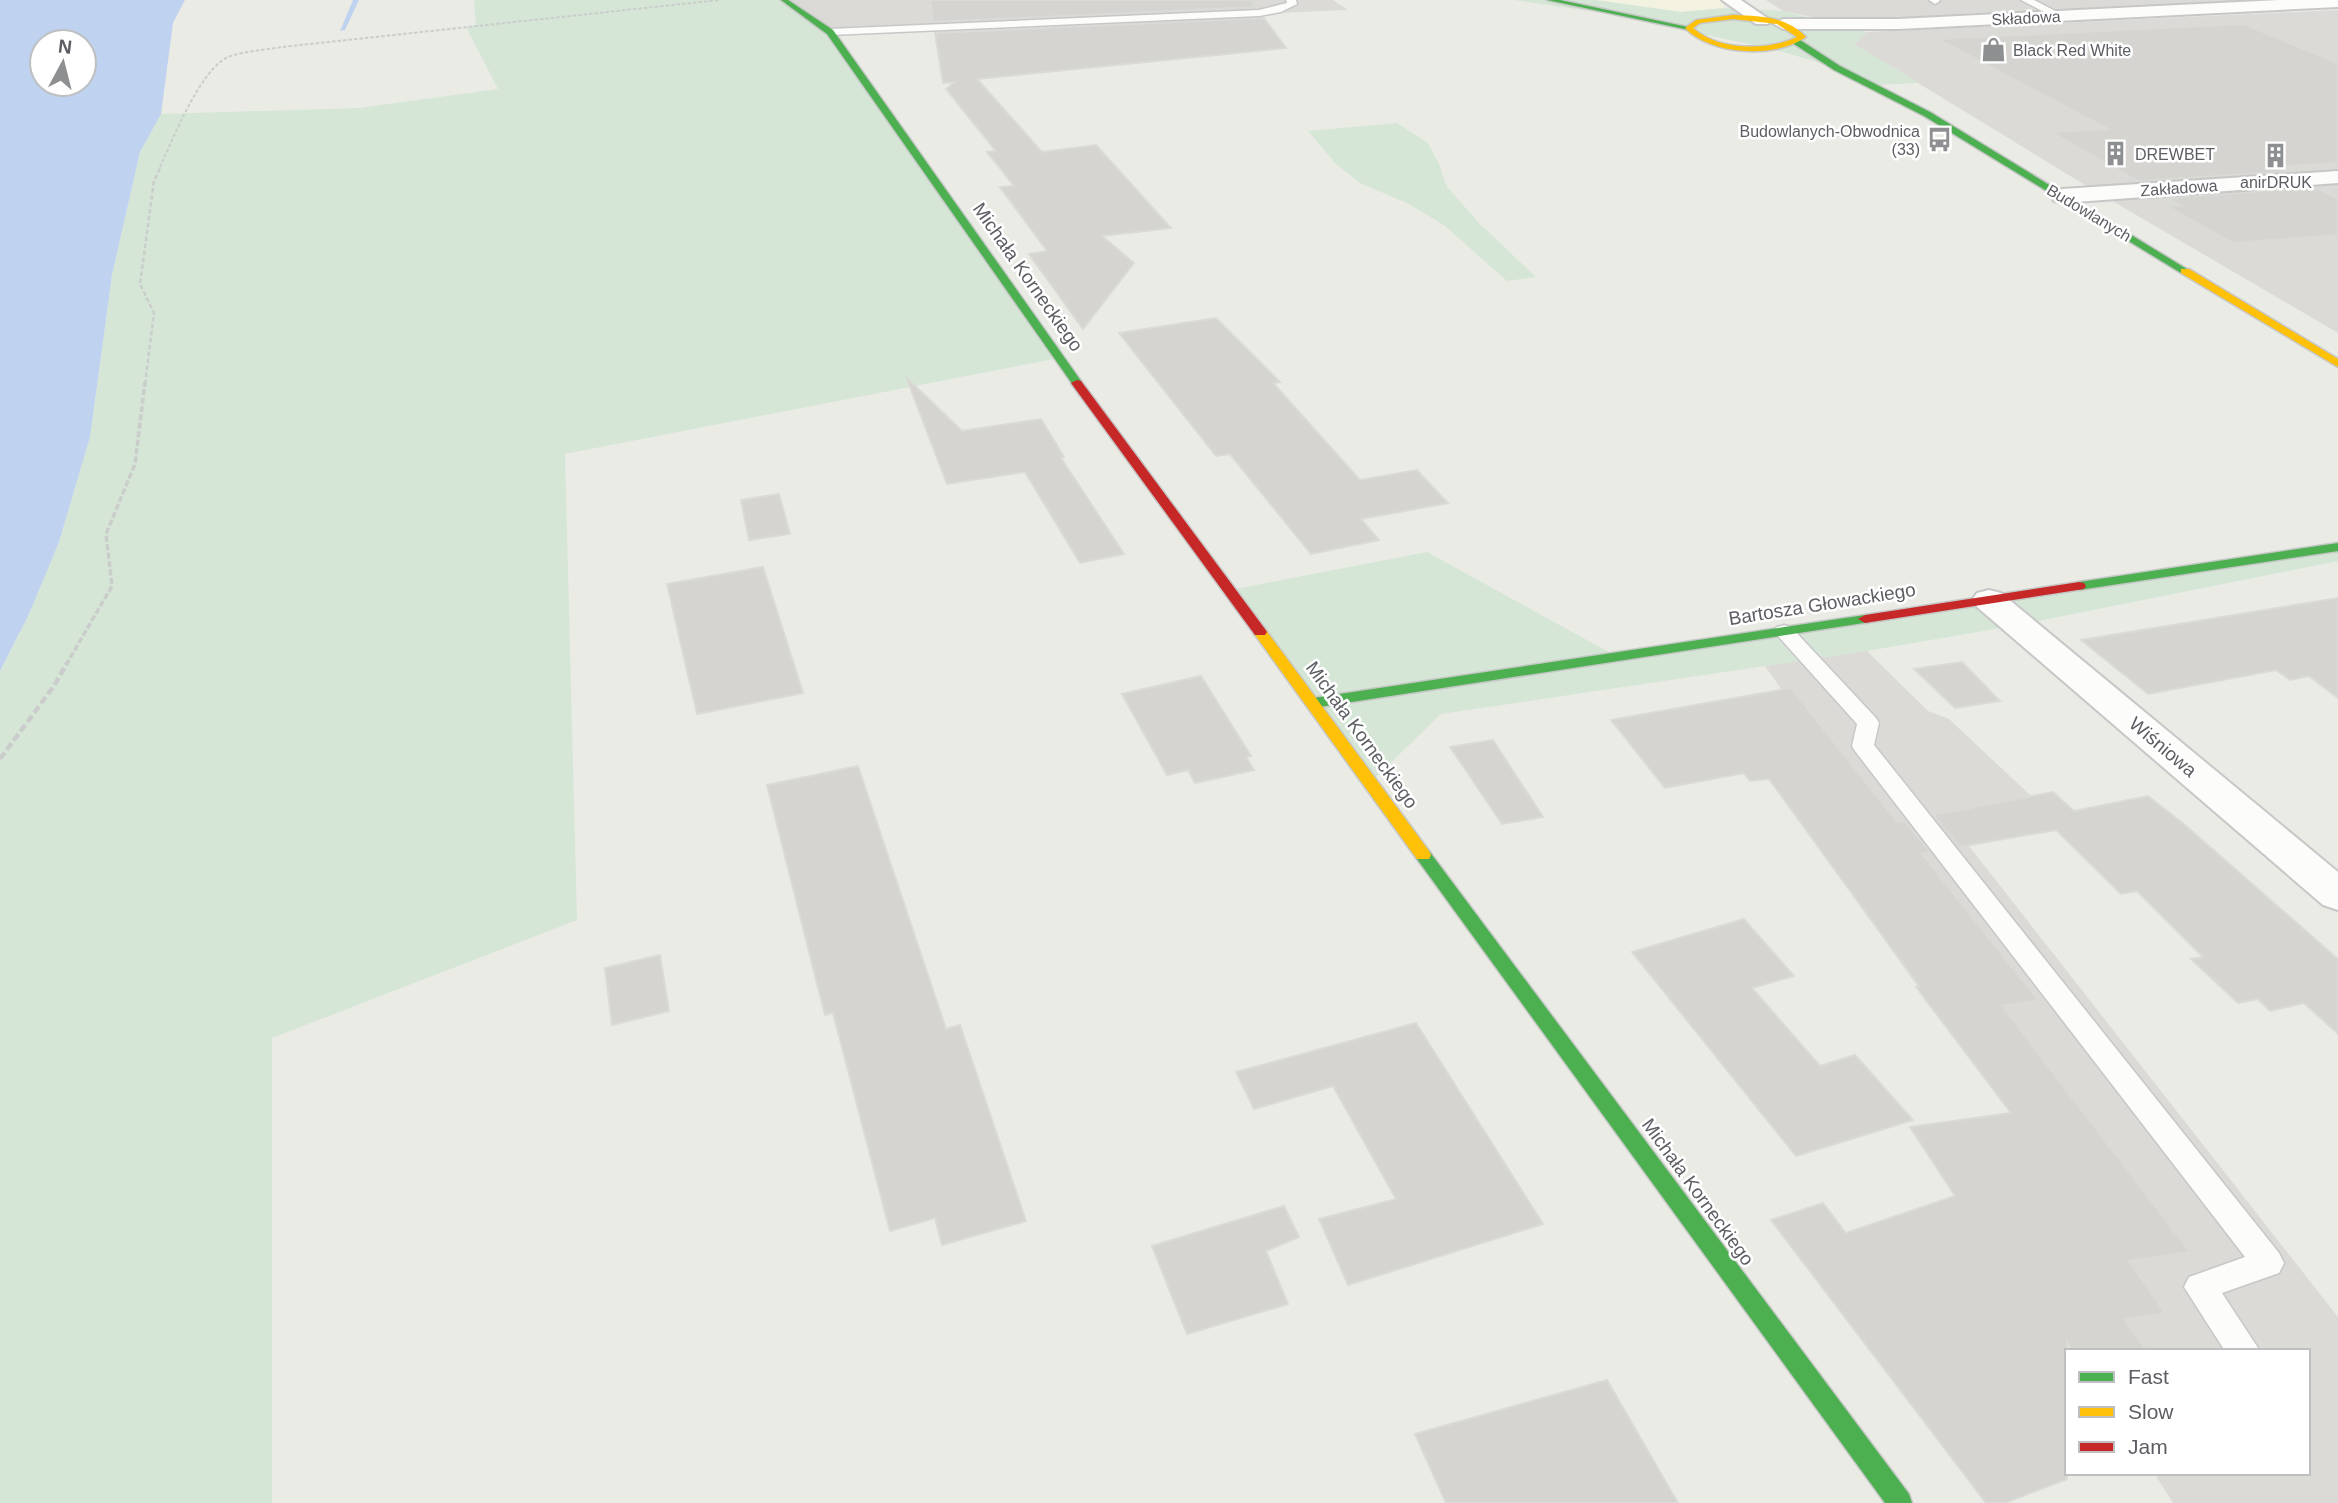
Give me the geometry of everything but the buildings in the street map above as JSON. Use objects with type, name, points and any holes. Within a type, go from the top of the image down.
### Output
[{"type":"street","name":"Michała Korneckiego","points":[[785,0],[830,32],[1071,375],[1900,1503]]},
{"type":"street","points":[[1550,0],[1689,28],[1697,37],[1708,41],[1755,47],[1799,39]]},
{"type":"street","points":[[1689,28],[1691,24],[1714,18],[1724,9],[1723,0]]},
{"type":"street","points":[[1730,0],[1762,20]]},
{"type":"street","name":"Składowa","points":[[1799,39],[1809,33],[1882,25],[2326,2]]},
{"type":"street","points":[[1616,12],[1762,20],[1783,24]]},
{"type":"street","name":"Składowa","points":[[1783,24],[1882,25]]},
{"type":"street","name":"Budowlanych","points":[[1783,24],[1795,29],[1799,39],[1837,68]]},
{"type":"street","name":"Budowlanych","points":[[1755,47],[1776,50],[1837,68],[1902,99],[2338,364]]},
{"type":"street","name":"Zakładowa","points":[[2062,197],[2338,177]]},
{"type":"street","name":"Bartosza Głowackiego","points":[[1313,703],[2338,547]]},
{"type":"street","name":"Wiśniowa","points":[[1989,600],[2338,895]]},
{"type":"lane","points":[[830,32],[1259,13],[1278,10],[1292,4],[1291,0]]},
{"type":"lane","points":[[2026,0],[2060,16]]},
{"type":"lane","points":[[1784,631],[1868,723],[1863,746],[2269,1263],[2200,1287],[2243,1349]]},
{"type":"path","points":[[0,759],[54,687],[112,586],[106,534],[135,464],[153,313],[140,284],[155,181],[178,127],[200,86],[220,63],[229,57],[271,48],[719,0]]},
{"type":"shaded area","points":[[474,0],[784,0],[830,32],[1059,358],[565,454],[577,920],[272,1038],[272,1503],[0,1503],[0,671],[29,614],[59,542],[90,437],[112,275],[140,152],[161,114],[359,108],[498,89],[466,27],[476,25]]},
{"type":"shaded area","points":[[784,0],[1333,0],[1348,10],[830,32]]},
{"type":"shaded area","points":[[1514,0],[1596,0],[1681,12],[1724,8],[1783,11],[1867,32],[1854,44],[1919,83],[1874,85],[1837,68],[1776,50],[1610,14]]},
{"type":"shaded area","points":[[1596,0],[1723,0],[1724,8],[1681,12]]},
{"type":"shaded area","points":[[1766,0],[2285,0],[1831,21],[1783,11]]},
{"type":"shaded area","points":[[2338,10],[2338,333],[2085,185],[1854,44],[1867,32]]},
{"type":"shaded area","points":[[1397,123],[1428,143],[1447,187],[1480,224],[1536,277],[1507,281],[1445,226],[1409,204],[1360,183],[1335,163],[1308,131]]},
{"type":"shaded area","points":[[2338,547],[2338,561],[2018,625],[1867,651],[1441,714],[1371,782],[1230,590],[1427,552],[1616,656]]},
{"type":"shaded area","points":[[1867,651],[1928,711],[1949,719],[2065,828],[1969,846],[2338,1317],[2338,1503],[2173,1503],[2155,1475],[2310,1475],[2310,1349],[2072,1349],[2025,1279],[2010,1279],[1912,1127],[2011,1112],[1918,987],[1742,740],[1782,690],[1765,666]]},
{"type":"water","points":[[0,0],[185,0],[173,23],[161,114],[140,152],[112,275],[90,437],[59,542],[29,614],[0,671]]},
{"type":"waterway","points":[[342,30],[356,0]]},
{"type":"traffic: fast","points":[[784,0],[830,32],[1077,383]]},
{"type":"traffic: fast","points":[[1550,0],[1689,28]]},
{"type":"traffic: fast","points":[[1797,42],[1837,68],[1927,114],[2185,271]]},
{"type":"traffic: fast","points":[[2079,586],[2338,547]]},
{"type":"traffic: fast","points":[[1313,703],[1865,619]]},
{"type":"traffic: fast","points":[[1423,855],[1900,1503]]},
{"type":"traffic: slow","points":[[1733,17],[1779,22],[1802,37],[1777,46],[1743,48],[1710,42],[1689,28],[1698,21],[1733,17]]},
{"type":"traffic: slow","points":[[2185,271],[2338,364]]},
{"type":"traffic: slow","points":[[1260,632],[1423,855]]},
{"type":"traffic: jam","points":[[1077,383],[1260,632]]},
{"type":"traffic: jam","points":[[1865,619],[2079,586]]},
{"type":"place","name":"Black Red White","points":[[1993,50]]},
{"type":"place","name":"Budowlanych-Obwodnica (33)","points":[[1940,140]]},
{"type":"place","name":"DREWBET","points":[[2115,154]]},
{"type":"place","name":"anirDRUK","points":[[2276,156]]}]
